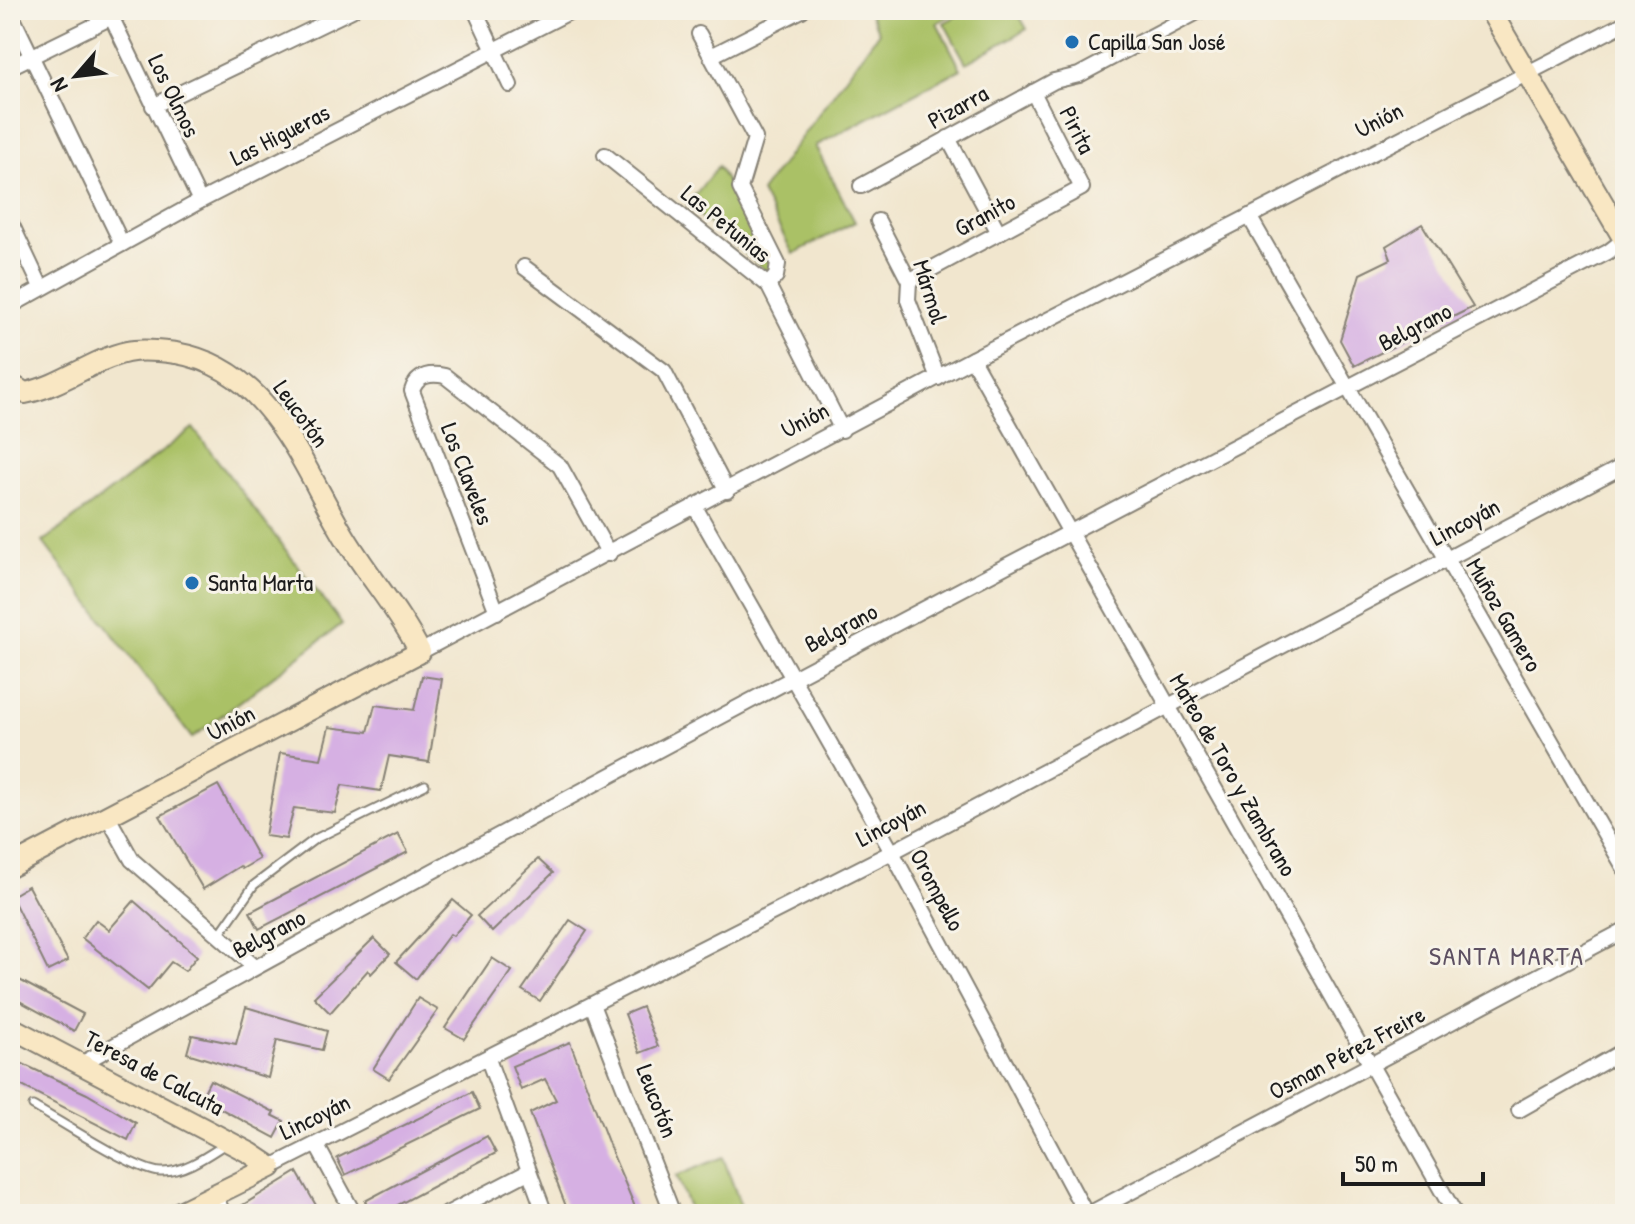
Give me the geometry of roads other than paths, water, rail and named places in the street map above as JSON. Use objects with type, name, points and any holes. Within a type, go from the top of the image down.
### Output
[{"type":"street","points":[[10,67],[110,14],[126,10]]},
{"type":"street","points":[[153,106],[352,10]]},
{"type":"street","points":[[475,10],[510,85]]},
{"type":"street","name":"Las Higueras","points":[[10,306],[200,201],[573,10]]},
{"type":"street","points":[[711,56],[802,10]]},
{"type":"street","name":"Pizarra","points":[[861,186],[1054,81],[1079,75],[1201,10]]},
{"type":"street","points":[[1490,10],[1625,240]]},
{"type":"street","points":[[10,12],[122,244]]},
{"type":"street","name":"Los Olmos","points":[[110,14],[200,201]]},
{"type":"street","name":"Unión","points":[[10,867],[609,554],[972,359],[1625,23]]},
{"type":"street","points":[[699,34],[755,138],[740,188],[778,264],[776,276],[768,285]]},
{"type":"street","name":"Pirita","points":[[1033,92],[1082,188]]},
{"type":"street","points":[[948,138],[999,233]]},
{"type":"street","name":"Las Petunias","points":[[605,155],[768,285],[842,430]]},
{"type":"street","name":"Granito","points":[[909,281],[1082,188]]},
{"type":"street","name":"Muñoz Gamero","points":[[1249,216],[1625,869]]},
{"type":"street","points":[[10,221],[41,287]]},
{"type":"street","name":"Mármol","points":[[878,221],[909,281],[908,300],[938,378]]},
{"type":"street","name":"Belgrano","points":[[81,1064],[255,967],[792,679],[1608,252],[1625,240]]},
{"type":"street","points":[[524,267],[664,371],[727,491]]},
{"type":"street","name":"Leucotón","points":[[10,384],[25,393],[47,389],[127,352],[163,351],[220,366],[251,389],[275,414],[309,468],[344,535],[420,652]]},
{"type":"street","name":"Mateo de Toro y Zambrano","points":[[972,359],[1455,1214]]},
{"type":"street","name":"Los Claveles","points":[[497,612],[412,391],[422,377],[432,374],[445,376],[560,466],[609,554]]},
{"type":"street","name":"Lincoyán","points":[[176,1214],[219,1205],[271,1167],[593,1007],[892,852],[1625,465]]},
{"type":"street","name":"Orompello","points":[[695,507],[892,852],[1088,1214]]},
{"type":"street","points":[[108,817],[121,846],[132,860],[255,967]]},
{"type":"street","name":"Osman Pérez Freire","points":[[1088,1214],[1625,930]]},
{"type":"street","name":"Leucotón","points":[[593,1007],[673,1214]]},
{"type":"street","name":"Teresa de Calcuta","points":[[10,1027],[229,1141],[271,1167]]},
{"type":"street","points":[[1519,1110],[1625,1050]]},
{"type":"street","points":[[488,1059],[545,1214]]},
{"type":"street","points":[[317,1146],[354,1214]]},
{"type":"street","points":[[447,1214],[528,1172]]},
{"type":"lane","points":[[219,935],[254,885],[315,839],[425,785]]},
{"type":"lane","points":[[33,1106],[133,1162],[161,1172],[200,1161],[229,1141]]},
{"type":"place","name":"Capilla San José","points":[[1072,42]]},
{"type":"place","name":"Santa Marta","points":[[192,583]]},
{"type":"district","name":"SANTA MARTA","points":[[1507,956]]}]
